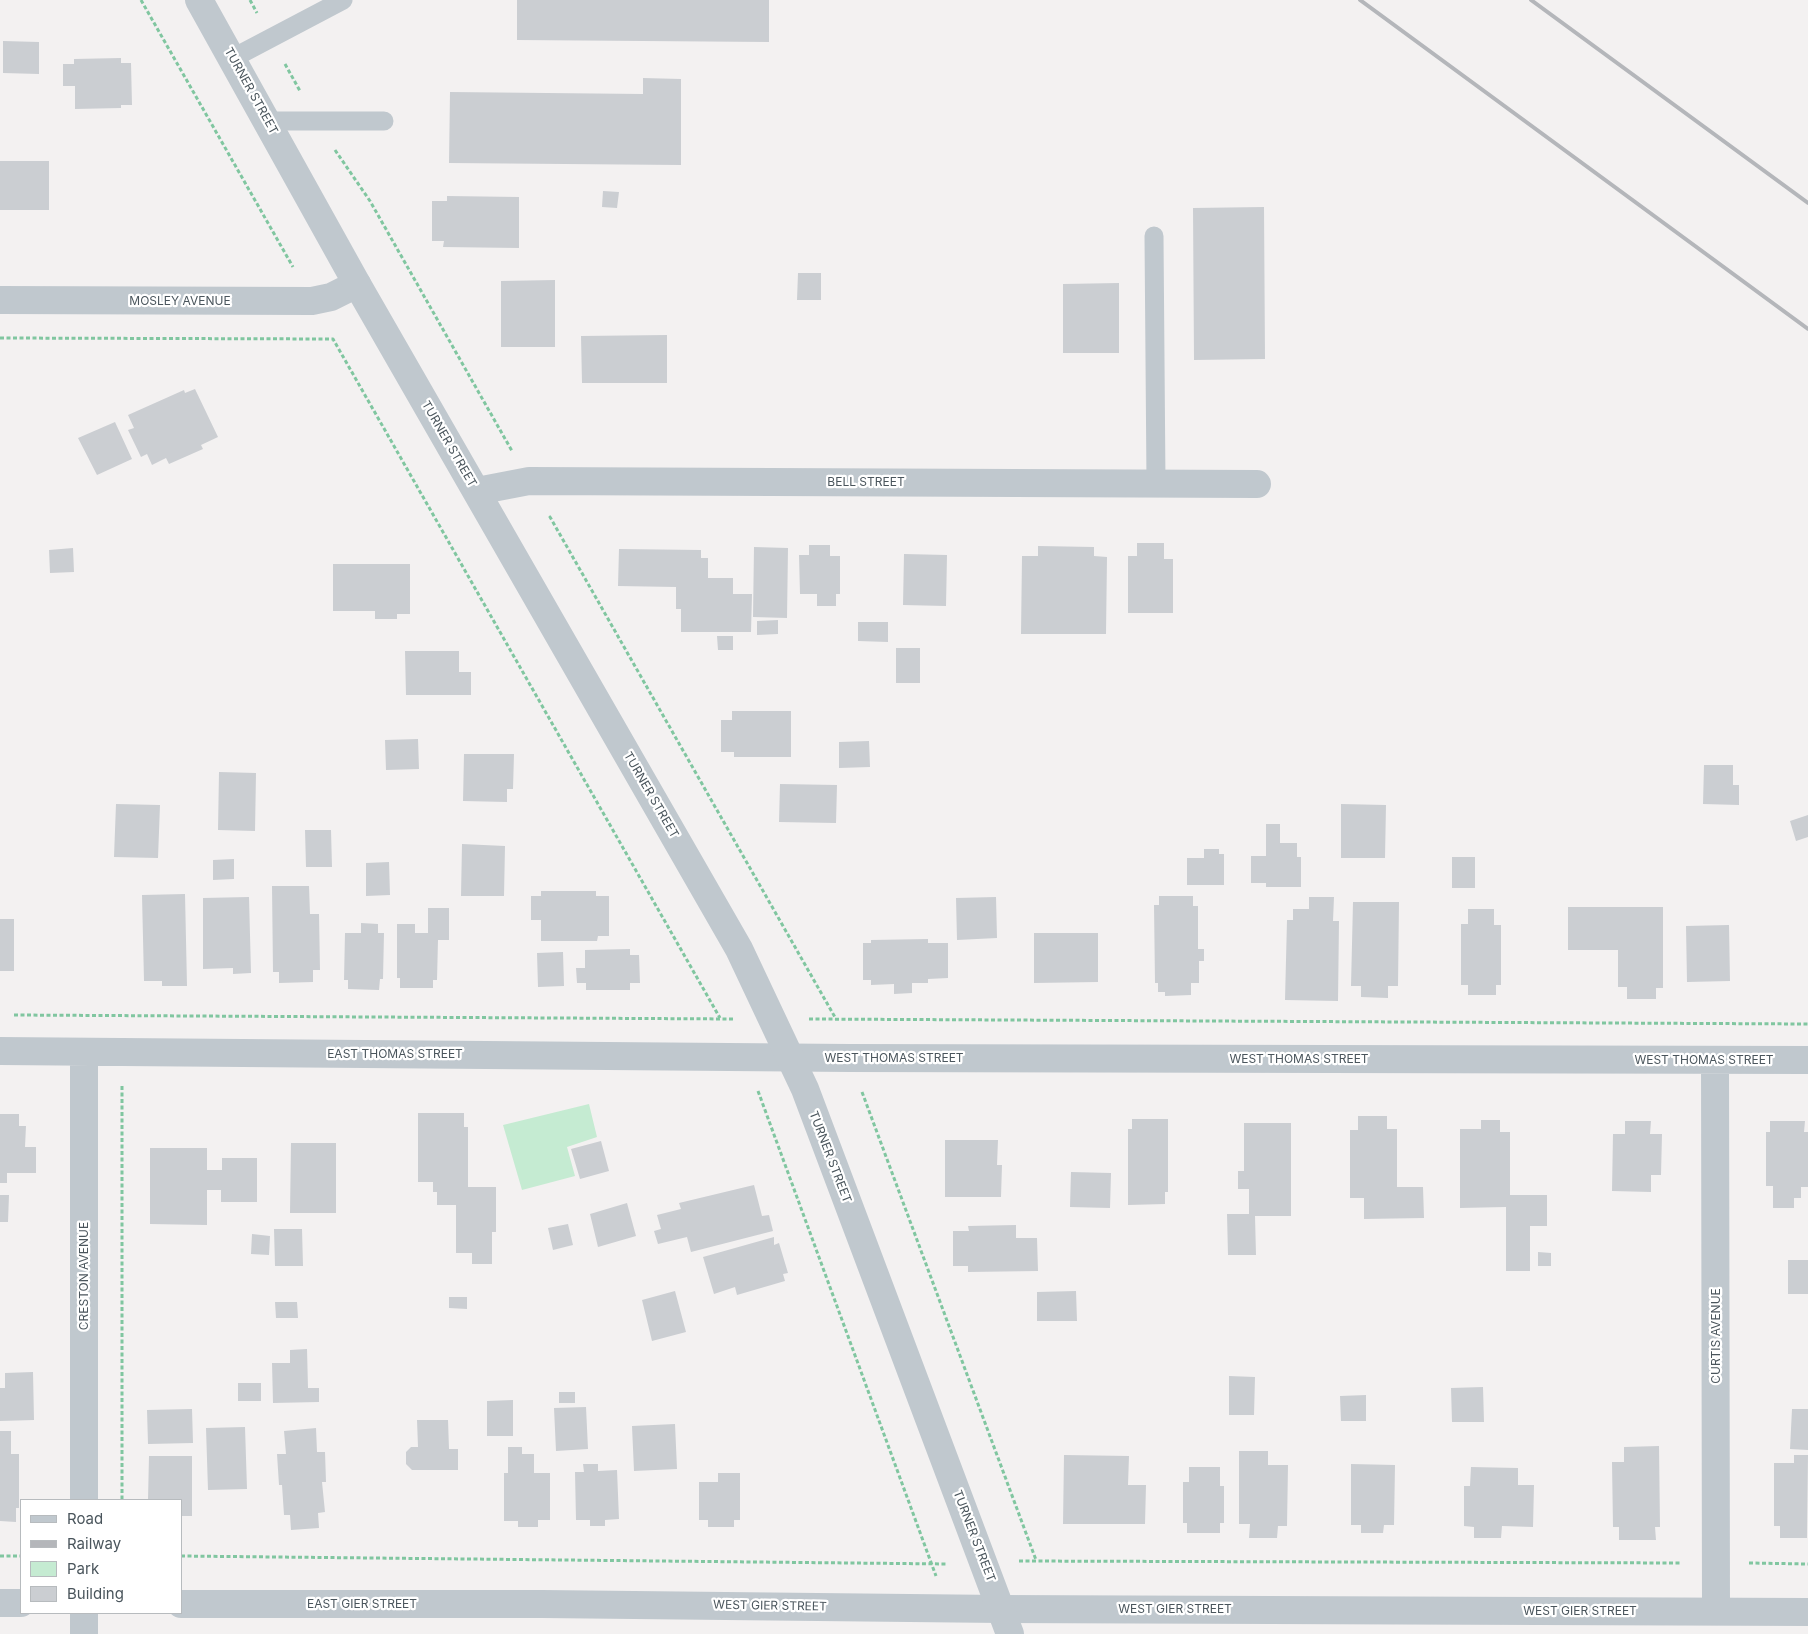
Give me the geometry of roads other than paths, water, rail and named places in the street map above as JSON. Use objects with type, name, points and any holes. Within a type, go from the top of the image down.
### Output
[{"type":"street","name":"TURNER STREET","points":[[199,0],[233,58],[357,284],[739,949],[808,1098],[1010,1634]]},
{"type":"street","name":"MOSLEY AVENUE","points":[[0,300],[312,301],[331,297],[357,284]]},
{"type":"street","name":"BELL STREET","points":[[477,492],[530,481],[1257,484]]},
{"type":"street","name":"EAST THOMAS STREET","points":[[0,1051],[790,1057]]},
{"type":"street","name":"CRESTON AVENUE","points":[[84,1052],[84,1499]]},
{"type":"street","name":"WEST THOMAS STREET","points":[[790,1057],[1808,1060]]},
{"type":"street","name":"CURTIS AVENUE","points":[[1715,1061],[1716,1611]]},
{"type":"street","points":[[0,1603],[20,1603]]},
{"type":"street","name":"EAST GIER STREET","points":[[182,1604],[542,1604]]},
{"type":"street","name":"WEST GIER STREET","points":[[542,1604],[1001,1609],[1808,1612]]},
{"type":"street","points":[[84,1614],[84,1634]]},
{"type":"lane","points":[[233,58],[343,0]]},
{"type":"lane","points":[[267,121],[384,121]]},
{"type":"lane","points":[[1154,236],[1156,484]]},
{"type":"railway","points":[[1360,0],[1808,329]]},
{"type":"railway","points":[[1531,0],[1808,203]]}]
